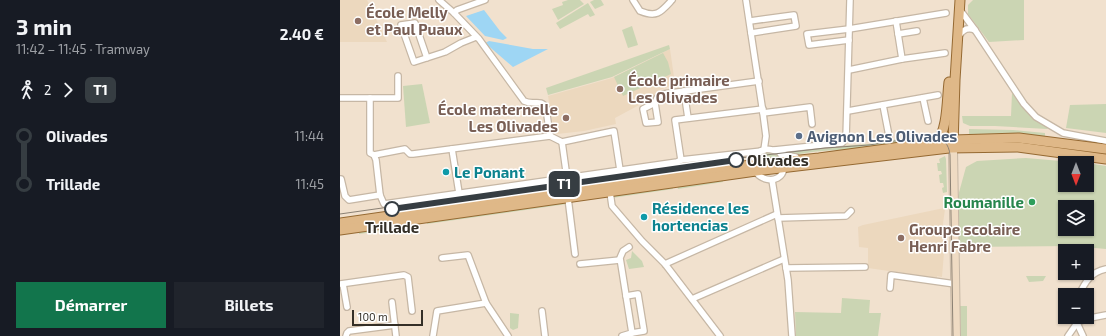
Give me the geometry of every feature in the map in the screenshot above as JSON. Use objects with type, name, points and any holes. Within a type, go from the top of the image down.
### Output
[{"type":"main road","points":[[953,144],[958,3]]},
{"type":"main road","points":[[340,230],[610,192],[755,168],[783,161],[934,146],[942,135],[947,105],[958,3]]},
{"type":"main road","points":[[947,105],[947,128],[953,144]]},
{"type":"main road","points":[[953,128],[961,135],[1040,140],[1106,149]]},
{"type":"main road","points":[[783,161],[953,144],[994,138]]},
{"type":"main road","points":[[953,144],[963,147],[1018,147],[1106,159]]},
{"type":"main road","points":[[340,223],[376,217],[755,168]]},
{"type":"street","points":[[439,0],[476,37],[524,101],[541,103],[544,105],[546,108],[550,136]]},
{"type":"street","points":[[454,14],[457,10],[485,0]]},
{"type":"street","points":[[633,0],[640,11],[653,14],[659,13],[672,0]]},
{"type":"street","points":[[746,0],[766,136],[763,150],[757,156],[755,168],[763,179],[772,183]]},
{"type":"street","points":[[370,98],[370,153],[374,155],[376,160],[380,195],[384,204],[681,160],[844,141],[848,111],[850,0]]},
{"type":"street","points":[[958,3],[1019,96],[1036,117],[1066,134],[1106,140]]},
{"type":"street","points":[[849,40],[809,45],[807,34],[849,29],[946,13]]},
{"type":"street","points":[[750,21],[794,15],[796,26],[751,33]]},
{"type":"street","points":[[896,21],[902,60]]},
{"type":"street","points":[[427,58],[415,23],[401,25],[414,62],[427,58],[445,52],[460,43],[476,37]]},
{"type":"street","points":[[957,38],[962,31],[967,29],[975,30]]},
{"type":"street","points":[[898,34],[917,31]]},
{"type":"street","points":[[848,70],[945,53]]},
{"type":"street","points":[[340,98],[398,98],[398,76]]},
{"type":"street","points":[[655,103],[657,98],[663,94],[759,81]]},
{"type":"street","points":[[684,92],[688,118]]},
{"type":"street","points":[[848,111],[938,95]]},
{"type":"street","points":[[923,98],[928,121]]},
{"type":"street","points":[[884,105],[889,136]]},
{"type":"street","points":[[681,160],[675,120],[810,107],[812,124]]},
{"type":"street","points":[[374,155],[406,150],[410,154],[550,136],[562,142],[614,131],[620,170]]},
{"type":"street","points":[[766,136],[773,149],[783,161],[779,177],[772,183]]},
{"type":"street","points":[[562,142],[567,178]]},
{"type":"street","points":[[953,144],[956,336]]},
{"type":"street","points":[[452,149],[459,194]]},
{"type":"street","points":[[340,179],[342,179],[345,196],[349,200],[380,195]]},
{"type":"street","points":[[772,183],[788,280],[792,336]]},
{"type":"street","points":[[610,192],[612,206],[642,241],[665,264],[720,336]]},
{"type":"street","points":[[568,198],[575,254]]},
{"type":"street","points":[[665,264],[777,216],[846,216],[852,211]]},
{"type":"street","points":[[340,219],[376,217]]},
{"type":"street","points":[[629,247],[623,251],[620,260],[632,333]]},
{"type":"street","points":[[442,258],[468,255],[486,303],[508,336]]},
{"type":"street","points":[[692,298],[784,259]]},
{"type":"street","points":[[580,264],[620,260]]},
{"type":"street","points":[[786,268],[865,267]]},
{"type":"street","points":[[1083,288],[1094,272],[1106,269]]},
{"type":"street","points":[[347,307],[341,284],[404,275],[408,277],[412,311]]},
{"type":"street","points":[[890,288],[891,275],[955,284]]},
{"type":"street","points":[[621,336],[644,331],[638,294],[626,296]]},
{"type":"street","points":[[392,302],[396,336]]},
{"type":"street","points":[[434,336],[437,311],[486,303]]},
{"type":"street","points":[[542,310],[545,336]]},
{"type":"street","points":[[1094,317],[1106,315]]},
{"type":"street","points":[[346,336],[349,332],[395,324]]},
{"type":"street","points":[[1068,336],[1075,324]]},
{"type":"street","points":[[1078,324],[1083,336]]},
{"type":"shaded area","name":"École Melly et Paul Puaux","points":[[340,0],[367,0],[387,42],[340,42]]},
{"type":"shaded area","name":"École primaire Les Olivades","points":[[670,49],[675,84],[657,91],[654,97],[615,118],[616,124],[584,131],[557,134],[554,131],[548,96],[612,78]]},
{"type":"shaded area","name":"Groupe scolaire Henri Fabre","points":[[944,208],[942,231],[944,234],[943,243],[941,245],[941,250],[944,252],[942,277],[937,276],[937,278],[868,268],[868,248],[859,247],[858,227]]},
{"type":"green space","points":[[568,0],[580,0],[584,4],[558,20],[552,9],[563,5],[562,2]]},
{"type":"green space","points":[[594,0],[601,0],[604,5],[595,9],[590,2]]},
{"type":"green space","points":[[973,0],[1024,0],[1024,40],[989,42],[968,14],[968,5]]},
{"type":"green space","points":[[588,3],[595,15],[590,17],[588,14],[560,29],[556,23]]},
{"type":"green space","points":[[632,26],[638,45],[628,48],[622,30]]},
{"type":"green space","points":[[669,45],[670,49],[612,77],[548,95],[546,88]]},
{"type":"green space","points":[[663,53],[668,62],[671,74],[623,96],[614,77]]},
{"type":"green space","points":[[422,84],[430,123],[406,127],[403,86]]},
{"type":"green space","points":[[1012,93],[1031,115],[1046,125],[1048,128],[1047,129],[970,126],[963,123],[962,116],[1011,116]]},
{"type":"green space","points":[[1106,104],[1106,133],[1066,128],[1070,105]]},
{"type":"green space","points":[[969,129],[1013,130],[1045,133],[1045,137],[1023,134],[969,134]]},
{"type":"green space","points":[[927,134],[929,142],[845,152],[827,150],[791,155],[790,151],[869,144]]},
{"type":"green space","points":[[771,152],[776,153],[781,159],[758,161],[760,157]]},
{"type":"green space","points":[[945,156],[947,192],[943,193],[942,188],[944,187],[943,183],[940,183],[939,175],[942,174],[941,171],[938,171],[937,163],[940,163],[939,159]]},
{"type":"green space","name":"Roumanille","points":[[1026,158],[1058,161],[1058,192],[1094,192],[1094,164],[1106,166],[1106,249],[1094,248],[1094,244],[1058,244],[1058,246],[957,247],[958,196],[966,167],[977,161]]},
{"type":"green space","points":[[705,159],[706,165],[602,181],[601,176],[680,164]]},
{"type":"green space","points":[[593,177],[594,181],[402,211],[401,204]]},
{"type":"green space","points":[[722,179],[723,182],[678,189],[677,186]]},
{"type":"green space","points":[[672,186],[673,189],[612,198],[613,194]]},
{"type":"green space","points":[[566,202],[567,204],[427,224],[426,221]]},
{"type":"green space","points":[[402,225],[403,228],[359,234],[359,230]]},
{"type":"green space","points":[[632,251],[642,261],[644,267],[629,269],[626,260],[631,258]]},
{"type":"green space","points":[[1026,276],[1046,276],[1043,281],[1029,282]]},
{"type":"green space","points":[[842,298],[870,300],[869,313],[881,313],[878,336],[796,336],[795,312],[841,313]]},
{"type":"green space","points":[[960,306],[967,306],[967,336],[961,336]]},
{"type":"green space","points":[[510,313],[519,314],[518,328],[513,330],[510,328]]},
{"type":"water","points":[[484,10],[507,38],[503,40],[485,36],[466,16]]},
{"type":"water","points":[[489,41],[533,49],[548,49],[513,67],[485,43]]},
{"type":"tram line","points":[[340,214],[706,162],[825,148],[869,145],[933,135],[945,142],[950,155],[953,336]]},
{"type":"tram line","name":"T1","points":[[392,209],[736,160]]},
{"type":"place","name":"École Melly et Paul Puaux","points":[[358,21]]},
{"type":"place","name":"École primaire Les Olivades","points":[[620,89]]},
{"type":"place","name":"École maternelle Les Olivades","points":[[566,118]]},
{"type":"place","name":"Avignon Les Olivades","points":[[799,136]]},
{"type":"place","name":"Olivades","points":[[736,160]]},
{"type":"place","name":"Le Ponant","points":[[446,172]]},
{"type":"place","name":"Roumanille","points":[[1032,202]]},
{"type":"place","name":"Trillade","points":[[392,209]]},
{"type":"place","name":"Résidence les hortencias","points":[[644,217]]},
{"type":"place","name":"Groupe scolaire Henri Fabre","points":[[901,238]]}]
